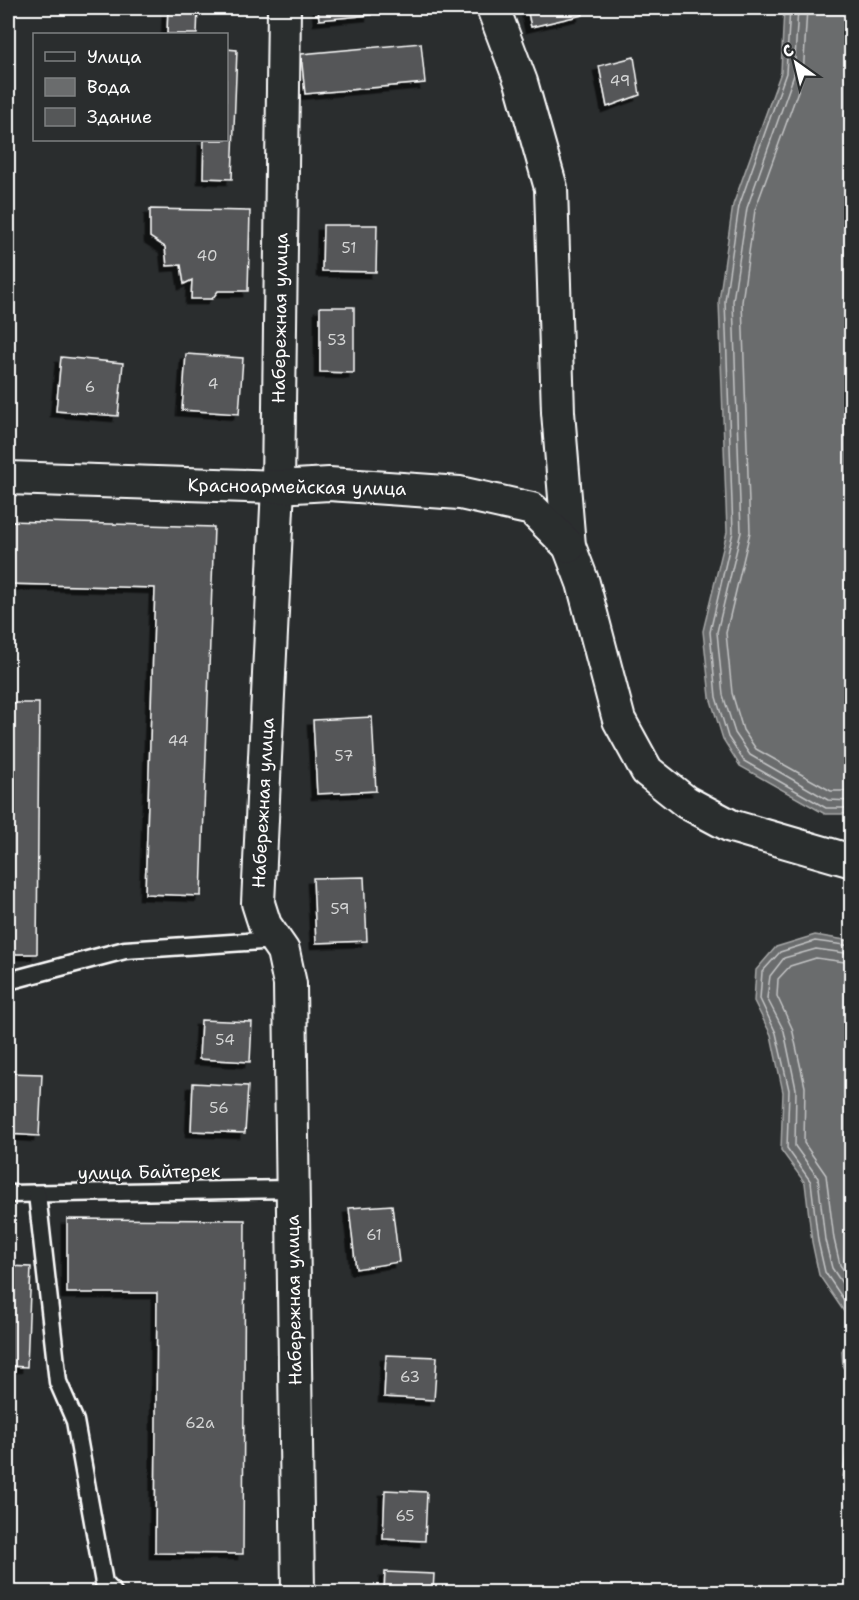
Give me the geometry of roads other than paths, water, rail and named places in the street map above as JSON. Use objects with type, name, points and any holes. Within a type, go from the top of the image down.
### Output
[{"type":"street","name":"Набережная улица","points":[[284,8],[278,487],[258,903],[266,925],[283,951],[290,984],[298,1593]]},
{"type":"street","points":[[493,8],[521,82],[551,188],[558,412],[569,546],[584,583],[619,720],[647,771],[686,802],[731,826],[852,861]]},
{"type":"street","name":"Красноармейская улица","points":[[8,478],[278,487],[328,484],[460,493],[532,509],[569,546]]},
{"type":"lane","points":[[8,981],[125,950],[276,940]]},
{"type":"lane","name":"улица Байтерек","points":[[8,1194],[292,1189]]},
{"type":"lane","points":[[37,1194],[58,1382],[75,1421],[104,1583],[113,1593]]},
{"type":"water","points":[[784,8],[851,8],[852,814],[825,814],[740,766],[723,739],[710,697],[703,631],[727,532],[719,301],[733,205],[781,72]]},
{"type":"water","points":[[815,935],[851,941],[851,1325],[819,1275],[812,1242],[805,1183],[781,1150],[783,1092],[771,1035],[754,1001],[756,970],[776,947]]},
{"type":"water","points":[[851,1332],[851,1376],[843,1367],[842,1351]]},
{"type":"water","points":[[851,1431],[851,1523],[843,1477],[848,1437]]}]
